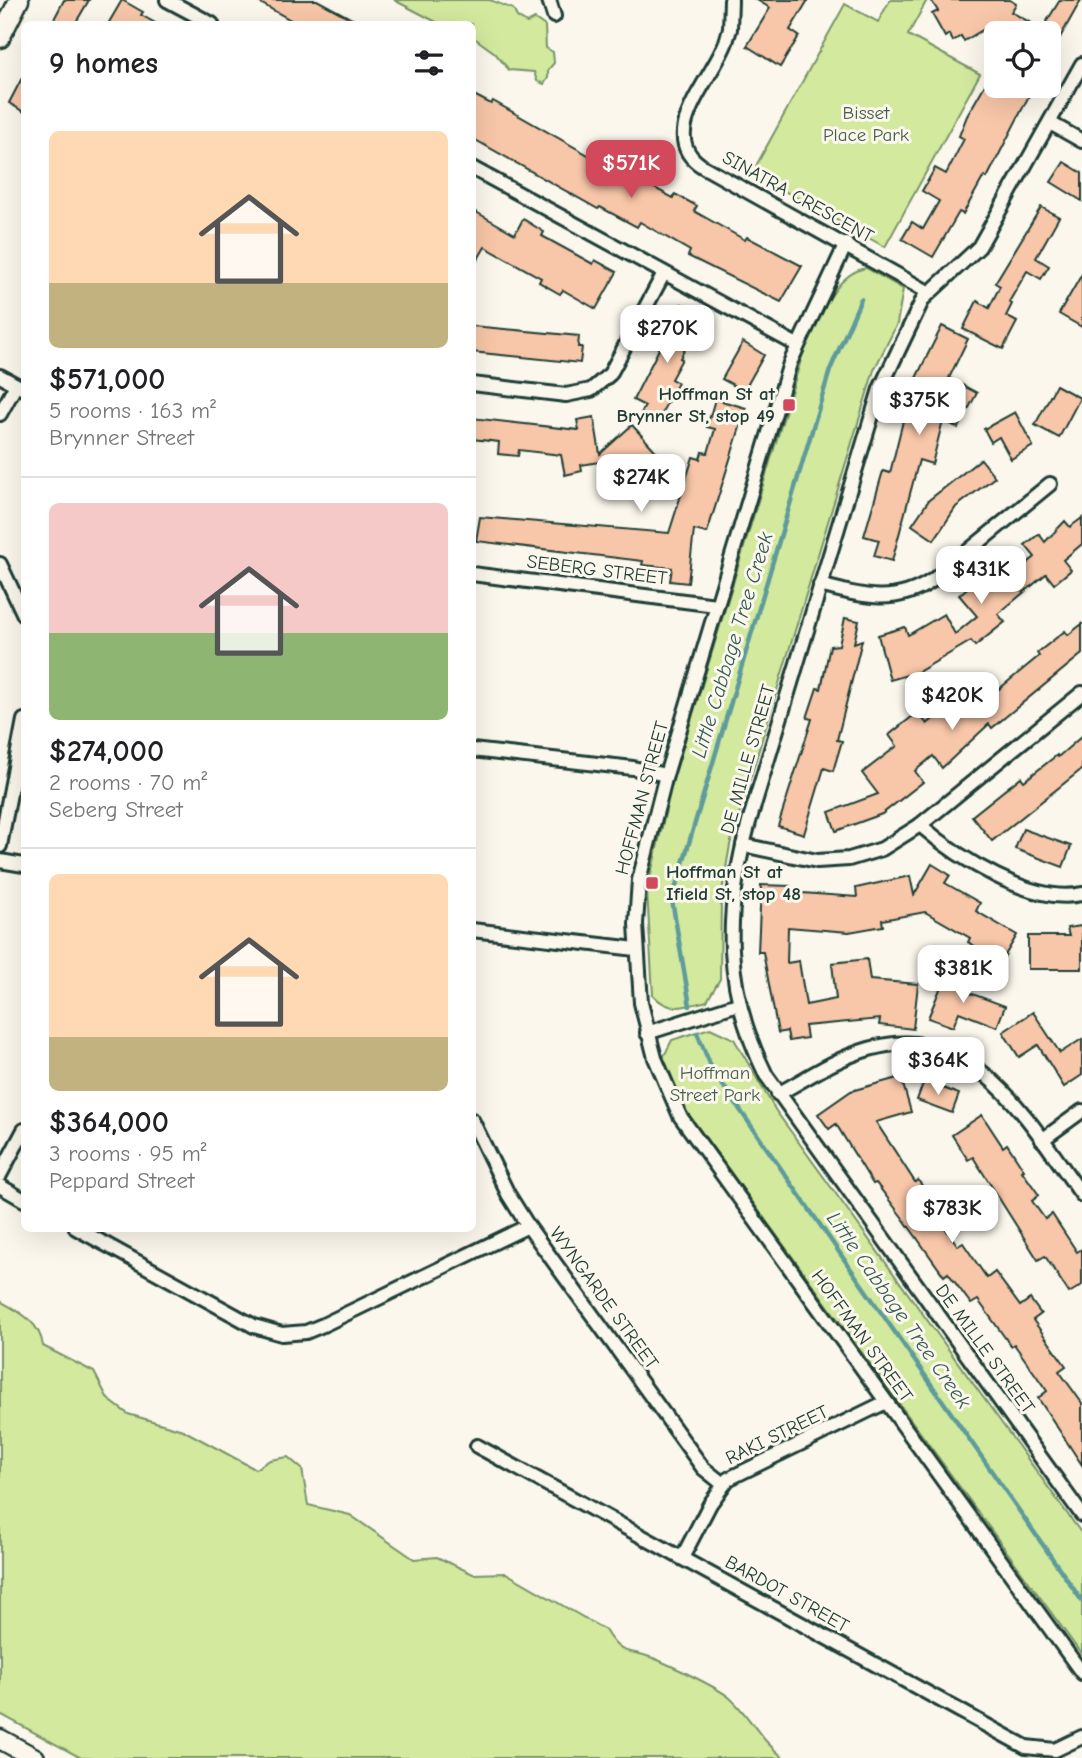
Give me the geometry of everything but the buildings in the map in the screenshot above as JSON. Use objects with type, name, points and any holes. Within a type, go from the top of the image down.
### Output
[{"type":"main road","points":[[0,38],[19,0]]},
{"type":"main road","points":[[0,1739],[35,1758]]},
{"type":"street","points":[[167,0],[206,21]]},
{"type":"street","points":[[549,0],[554,16]]},
{"type":"street","name":"SINATRA CRESCENT","points":[[731,0],[730,29],[726,42],[685,122],[681,138],[685,152],[702,166],[928,292]]},
{"type":"street","name":"DE MILLE STREET","points":[[1082,64],[979,247],[962,265],[928,292],[918,306],[880,389],[743,845],[730,916],[738,1004],[755,1053],[778,1094],[1082,1515]]},
{"type":"street","points":[[1050,123],[1082,141]]},
{"type":"street","points":[[476,170],[797,345]]},
{"type":"street","name":"HOFFMAN STREET","points":[[845,244],[797,345],[716,605],[666,775],[639,880],[636,949],[647,1033],[667,1090],[680,1116],[1082,1672]]},
{"type":"street","points":[[476,384],[566,395],[591,390],[610,374],[664,273]]},
{"type":"street","points":[[0,376],[20,387],[0,414]]},
{"type":"street","points":[[820,585],[880,599],[912,592],[933,580],[1050,484]]},
{"type":"street","points":[[0,564],[21,609]]},
{"type":"street","name":"SEBERG STREET","points":[[476,575],[716,605]]},
{"type":"street","points":[[743,845],[799,859],[849,859],[882,849],[920,825],[1082,693]]},
{"type":"street","points":[[0,846],[21,736]]},
{"type":"street","points":[[476,750],[633,768],[666,775]]},
{"type":"street","points":[[920,825],[944,845],[1029,890],[1055,896],[1082,894]]},
{"type":"street","points":[[0,861],[21,864]]},
{"type":"street","points":[[476,930],[636,949]]},
{"type":"street","points":[[647,1033],[738,1004]]},
{"type":"street","points":[[778,1094],[869,1049],[900,1044],[929,1047],[986,1073],[1010,1097],[1082,1195]]},
{"type":"street","points":[[1042,1140],[1082,1111]]},
{"type":"street","name":"WYNGARDE STREET","points":[[476,1128],[527,1226],[703,1468],[723,1484]]},
{"type":"street","points":[[0,1174],[21,1136]]},
{"type":"street","points":[[0,1186],[21,1198]]},
{"type":"street","points":[[83,1232],[243,1321],[282,1334],[306,1332],[323,1325],[527,1226]]},
{"type":"street","name":"RAKI STREET","points":[[682,1558],[723,1484],[746,1468],[886,1402]]},
{"type":"street","name":"BARDOT STREET","points":[[477,1446],[1026,1747],[1055,1750],[1082,1737]]},
{"type":"green space","points":[[394,0],[490,0],[513,9],[517,17],[527,23],[535,19],[545,26],[546,48],[553,52],[554,63],[548,70],[548,78],[544,84],[537,81],[534,72],[509,70],[495,53],[476,39],[476,21],[434,21]]},
{"type":"green space","name":"Bisset Place Park","points":[[890,0],[927,0],[908,35],[980,74],[885,247],[752,173],[845,4],[878,22]]},
{"type":"green space","name":"Hoffman Street Park","points":[[866,268],[903,289],[897,324],[874,370],[730,845],[721,897],[720,979],[707,1001],[672,1007],[653,995],[647,891],[673,780],[805,347],[836,289],[855,272]]},
{"type":"green space","name":"Hoffman Street Park","points":[[710,1028],[734,1039],[776,1111],[1082,1534],[1082,1655],[676,1097],[663,1058],[672,1040]]},
{"type":"green space","points":[[0,1301],[33,1324],[43,1346],[94,1372],[108,1399],[128,1414],[183,1430],[255,1469],[270,1460],[288,1457],[302,1469],[308,1505],[350,1515],[414,1559],[437,1557],[473,1574],[506,1573],[605,1630],[621,1649],[660,1661],[724,1694],[784,1758],[81,1758],[0,1714]]},
{"type":"waterway","name":"Little Cabbage Tree Creek","points":[[690,1006],[672,900],[830,370],[861,299]]},
{"type":"waterway","name":"Little Cabbage Tree Creek","points":[[697,1033],[713,1071],[1082,1601]]},
{"type":"place","name":"Hoffman St at Brynner St, stop 49","points":[[789,405]]},
{"type":"place","name":"Hoffman St at Ifield St, stop 48","points":[[652,883]]}]
